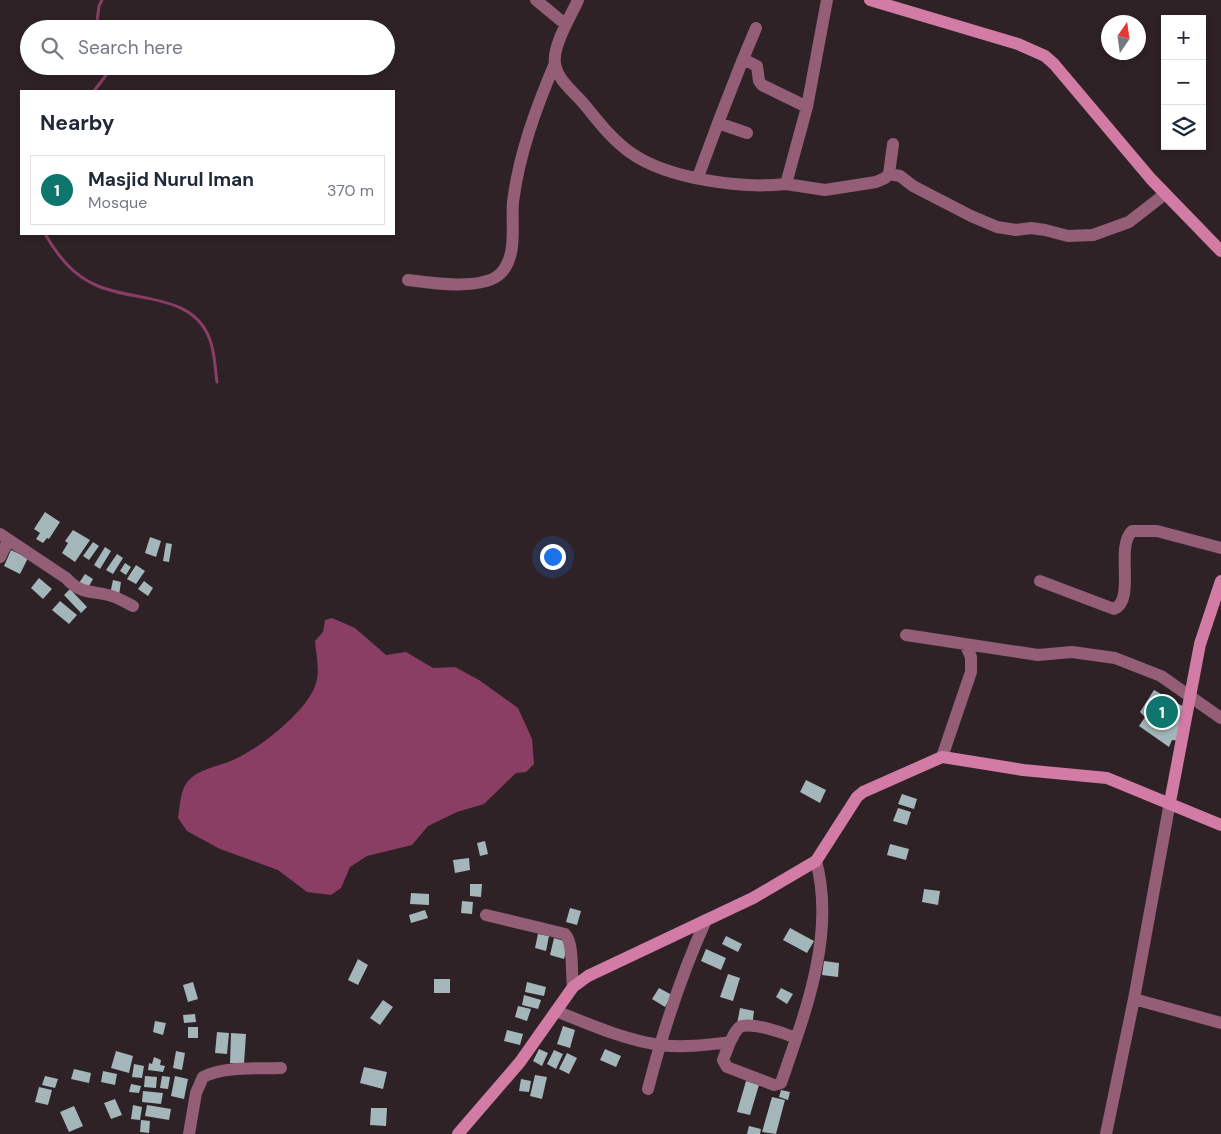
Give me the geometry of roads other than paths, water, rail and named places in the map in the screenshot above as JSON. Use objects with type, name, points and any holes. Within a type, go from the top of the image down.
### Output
[{"type":"street","points":[[536,0],[565,24]]},
{"type":"street","points":[[408,280],[468,283],[489,280],[501,273],[511,247],[516,175],[555,63],[565,24],[578,0]]},
{"type":"street","points":[[786,184],[807,107],[827,0]]},
{"type":"street","points":[[870,0],[993,36],[1045,56],[1054,64],[1165,194],[1221,251]]},
{"type":"street","points":[[698,177],[756,28]]},
{"type":"street","points":[[743,59],[757,66],[759,81],[762,84],[807,107]]},
{"type":"street","points":[[555,63],[563,82],[620,145],[641,160],[653,165],[698,177],[752,186],[786,184],[825,190],[876,182],[889,174],[893,144]]},
{"type":"street","points":[[718,123],[747,133]]},
{"type":"street","points":[[889,174],[900,176],[913,186],[997,227],[1016,230],[1031,228],[1068,236],[1093,235],[1129,222],[1165,194]]},
{"type":"street","points":[[1040,581],[1114,608],[1120,604],[1124,592],[1126,545],[1132,531],[1157,531],[1221,548]]},
{"type":"street","points":[[0,557],[4,538],[59,573],[82,591],[118,598],[134,606]]},
{"type":"street","points":[[1106,1134],[1134,999],[1189,694],[1200,644],[1221,581]]},
{"type":"street","points":[[906,635],[966,646],[1038,655],[1072,652],[1104,655],[1148,669],[1189,694],[1221,718]]},
{"type":"street","points":[[942,757],[971,672],[971,656],[966,646]]},
{"type":"street","points":[[458,1134],[520,1062],[574,987],[588,976],[608,964],[778,885],[816,861],[857,797],[864,792],[942,757],[984,762],[1023,770],[1107,778],[1170,802],[1221,825]]},
{"type":"street","points":[[796,1038],[782,1032],[744,1026],[737,1029],[730,1042],[724,1056],[724,1064],[731,1070],[774,1085],[781,1083],[802,1024],[816,961],[824,905],[816,861]]},
{"type":"street","points":[[486,915],[565,934],[571,946],[571,971],[574,987]]},
{"type":"street","points":[[648,1090],[670,1008],[677,996],[692,950],[706,920]]},
{"type":"street","points":[[1134,999],[1221,1023]]},
{"type":"street","points":[[556,1011],[625,1036],[659,1045],[698,1047],[730,1042]]},
{"type":"street","points":[[189,1134],[196,1093],[203,1077],[218,1072],[280,1068]]},
{"type":"waterway","points":[[97,20],[99,6],[102,0]]},
{"type":"waterway","points":[[95,90],[106,75]]},
{"type":"waterway","points":[[46,235],[67,264],[89,282],[113,291],[162,301],[177,306],[191,314],[202,325],[212,345],[217,382]]},
{"type":"place","name":"Masjid Nurul Iman","points":[[1162,712]]}]
